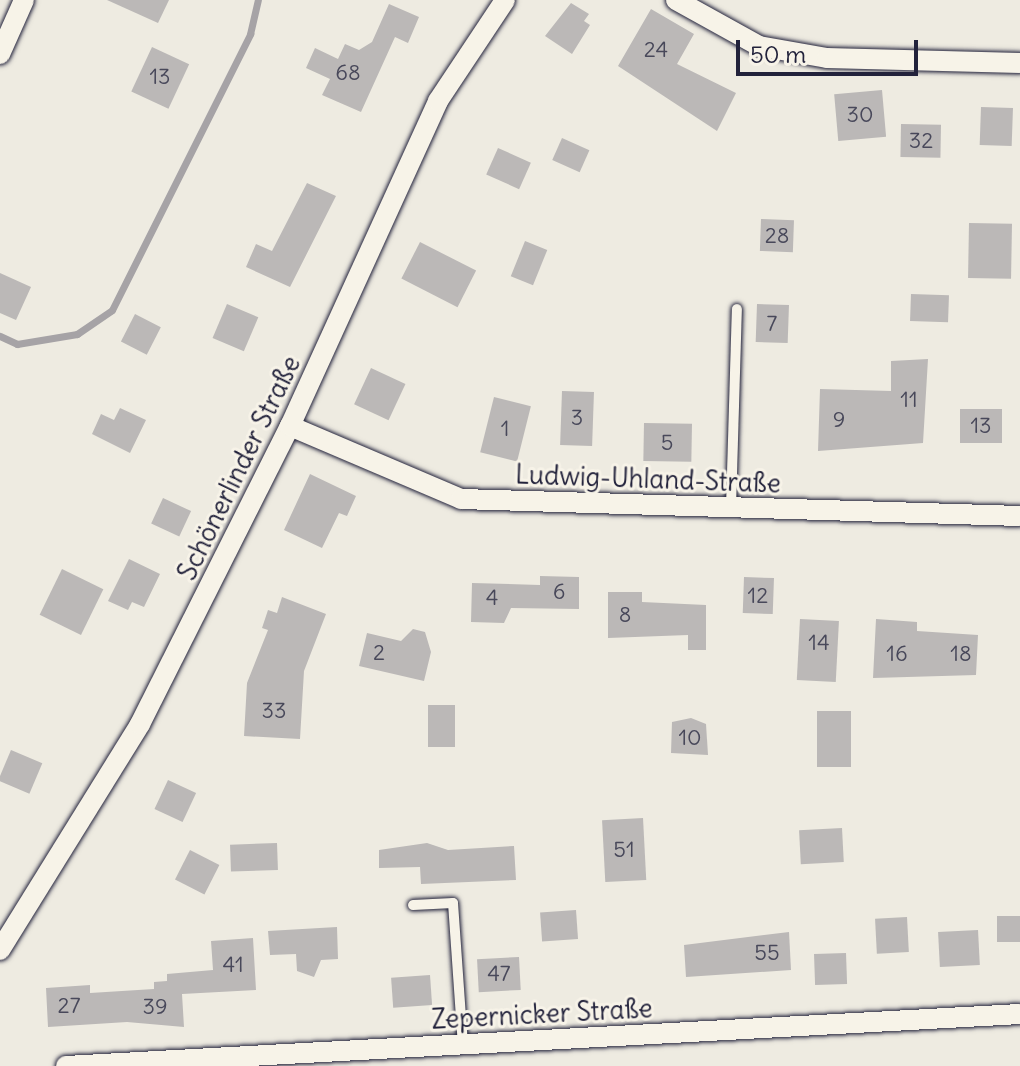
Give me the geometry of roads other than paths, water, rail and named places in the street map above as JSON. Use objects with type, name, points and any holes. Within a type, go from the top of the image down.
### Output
[{"type":"street","points":[[0,54],[24,0]]},
{"type":"street","name":"Schönerlinder Straße","points":[[0,950],[140,724],[290,426],[438,101],[505,0]]},
{"type":"street","points":[[676,0],[773,48],[827,58],[1020,63]]},
{"type":"street","name":"Ludwig-Uhland-Straße","points":[[290,426],[461,499],[1020,516]]},
{"type":"street","name":"Zepernicker Straße","points":[[66,1066],[1020,1014]]},
{"type":"lane","points":[[731,507],[737,309]]},
{"type":"lane","points":[[413,905],[453,903],[463,1045]]},
{"type":"waterway","points":[[0,336],[17,344],[77,334],[112,310],[250,34],[258,0]]}]
